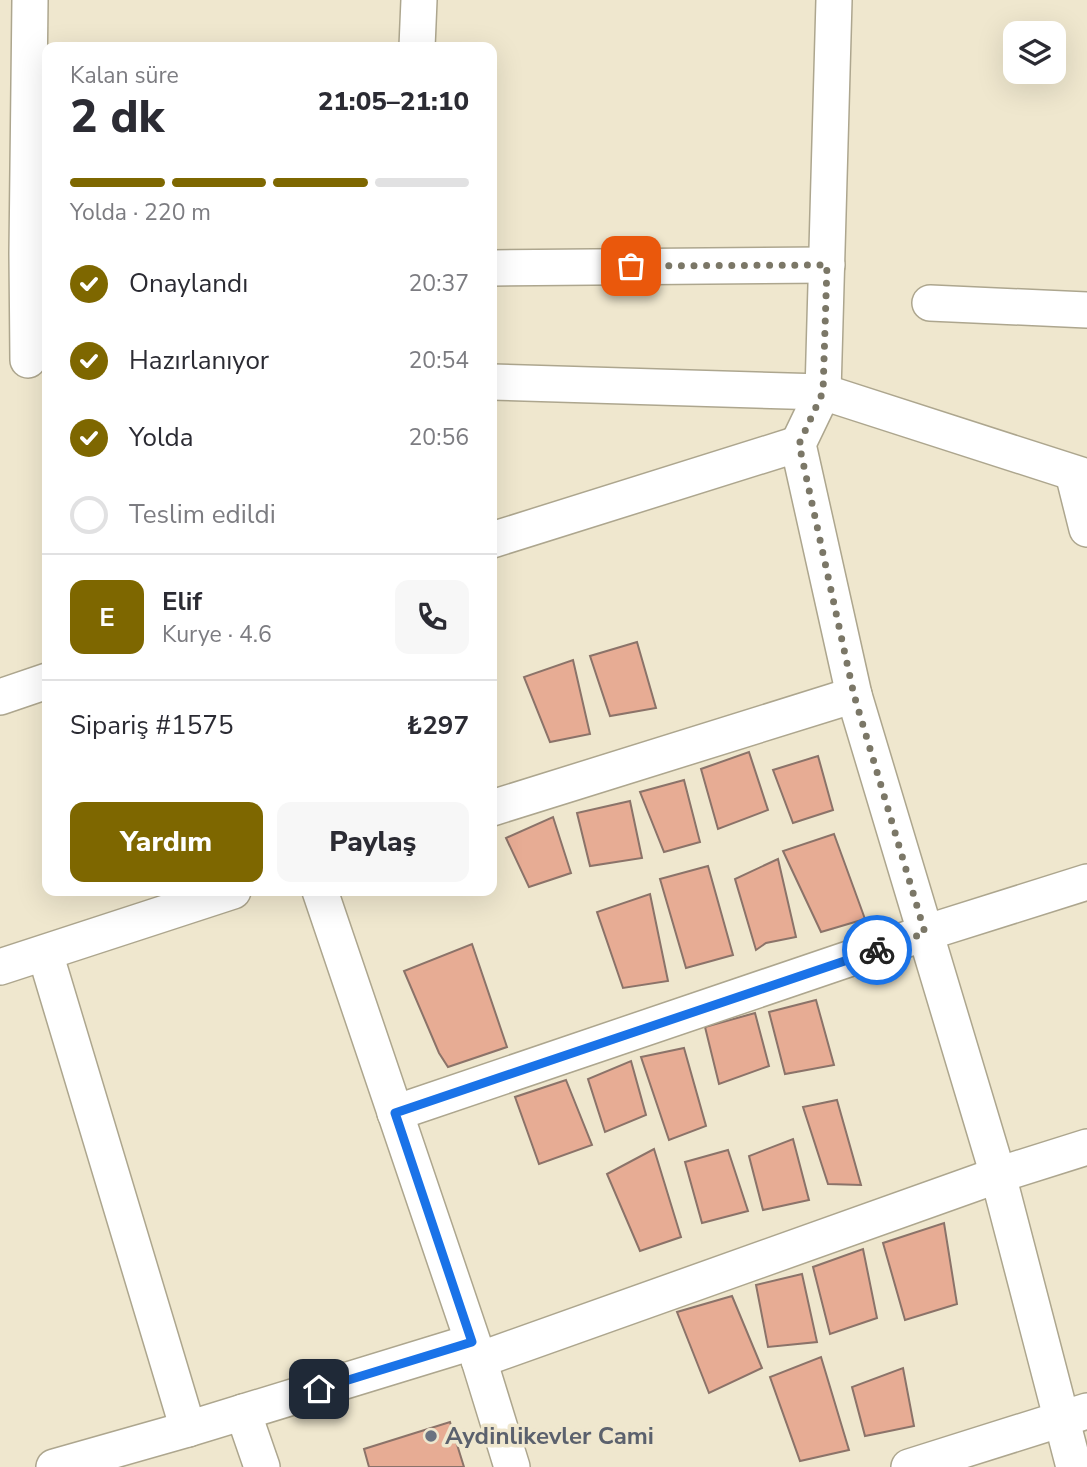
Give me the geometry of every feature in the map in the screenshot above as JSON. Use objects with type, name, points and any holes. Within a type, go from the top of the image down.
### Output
[{"type":"street","points":[[25,360],[30,0]]},
{"type":"street","points":[[418,42],[419,0]]},
{"type":"street","points":[[834,0],[823,392],[799,444],[854,695],[998,1175],[1074,1415],[1074,1467]]},
{"type":"street","points":[[497,268],[827,265]]},
{"type":"street","points":[[930,303],[1087,310]]},
{"type":"street","points":[[497,382],[823,392],[1080,475],[1087,529]]},
{"type":"street","points":[[497,538],[799,444]]},
{"type":"street","points":[[0,697],[42,683]]},
{"type":"street","points":[[497,806],[854,695]]},
{"type":"street","points":[[395,1113],[925,933],[1087,882]]},
{"type":"street","points":[[0,967],[218,896]]},
{"type":"street","points":[[322,896],[476,1351],[512,1467]]},
{"type":"street","points":[[45,953],[188,1429]]},
{"type":"street","points":[[54,1467],[243,1412],[476,1351],[1087,1147]]},
{"type":"street","points":[[243,1412],[262,1467]]},
{"type":"street","points":[[909,1467],[1074,1415]]},
{"type":"building","points":[[637,642],[656,708],[610,716],[590,656]]},
{"type":"building","points":[[573,660],[590,734],[550,742],[524,677]]},
{"type":"building","points":[[749,752],[768,810],[718,829],[701,769]]},
{"type":"building","points":[[818,756],[833,810],[793,823],[773,770]]},
{"type":"building","points":[[684,780],[700,842],[664,852],[640,792]]},
{"type":"building","points":[[630,801],[642,858],[590,866],[577,813]]},
{"type":"building","points":[[553,817],[571,873],[529,887],[506,838]]},
{"type":"building","points":[[834,834],[865,919],[821,932],[783,851]]},
{"type":"building","points":[[778,859],[796,937],[766,943],[756,950],[735,879]]},
{"type":"building","points":[[708,866],[733,955],[686,968],[660,879]]},
{"type":"building","points":[[650,894],[668,981],[623,988],[597,912]]},
{"type":"building","points":[[472,944],[507,1047],[448,1067],[439,1053],[404,971]]},
{"type":"building","points":[[816,1000],[834,1065],[785,1074],[769,1012]]},
{"type":"building","points":[[755,1013],[769,1066],[719,1084],[705,1027]]},
{"type":"building","points":[[684,1048],[706,1126],[669,1140],[641,1057]]},
{"type":"building","points":[[631,1061],[646,1115],[605,1132],[588,1079]]},
{"type":"building","points":[[566,1080],[592,1145],[539,1164],[515,1097]]},
{"type":"building","points":[[837,1100],[861,1185],[828,1184],[803,1107]]},
{"type":"building","points":[[793,1139],[809,1200],[763,1210],[749,1156]]},
{"type":"building","points":[[654,1149],[681,1237],[640,1251],[607,1174]]},
{"type":"building","points":[[728,1150],[748,1211],[702,1223],[685,1162]]},
{"type":"building","points":[[944,1223],[957,1304],[905,1320],[883,1243]]},
{"type":"building","points":[[863,1249],[877,1318],[830,1334],[813,1267]]},
{"type":"building","points":[[802,1274],[817,1342],[768,1347],[756,1285]]},
{"type":"building","points":[[732,1296],[762,1368],[709,1393],[677,1312]]},
{"type":"building","points":[[821,1357],[849,1450],[800,1461],[770,1377]]},
{"type":"building","points":[[903,1368],[914,1426],[865,1436],[852,1387]]},
{"type":"building","name":"Aydinlikevler Cami","points":[[450,1422],[464,1467],[369,1467],[364,1449]]},
{"type":"way so far","points":[[631,266],[827,265],[823,392],[799,444],[854,695],[925,933],[877,950]]},
{"type":"place","name":"Aydinlikevler Cami","points":[[431,1436]]},
{"type":"route","points":[[319,1389],[472,1342],[395,1113],[877,950]]}]
